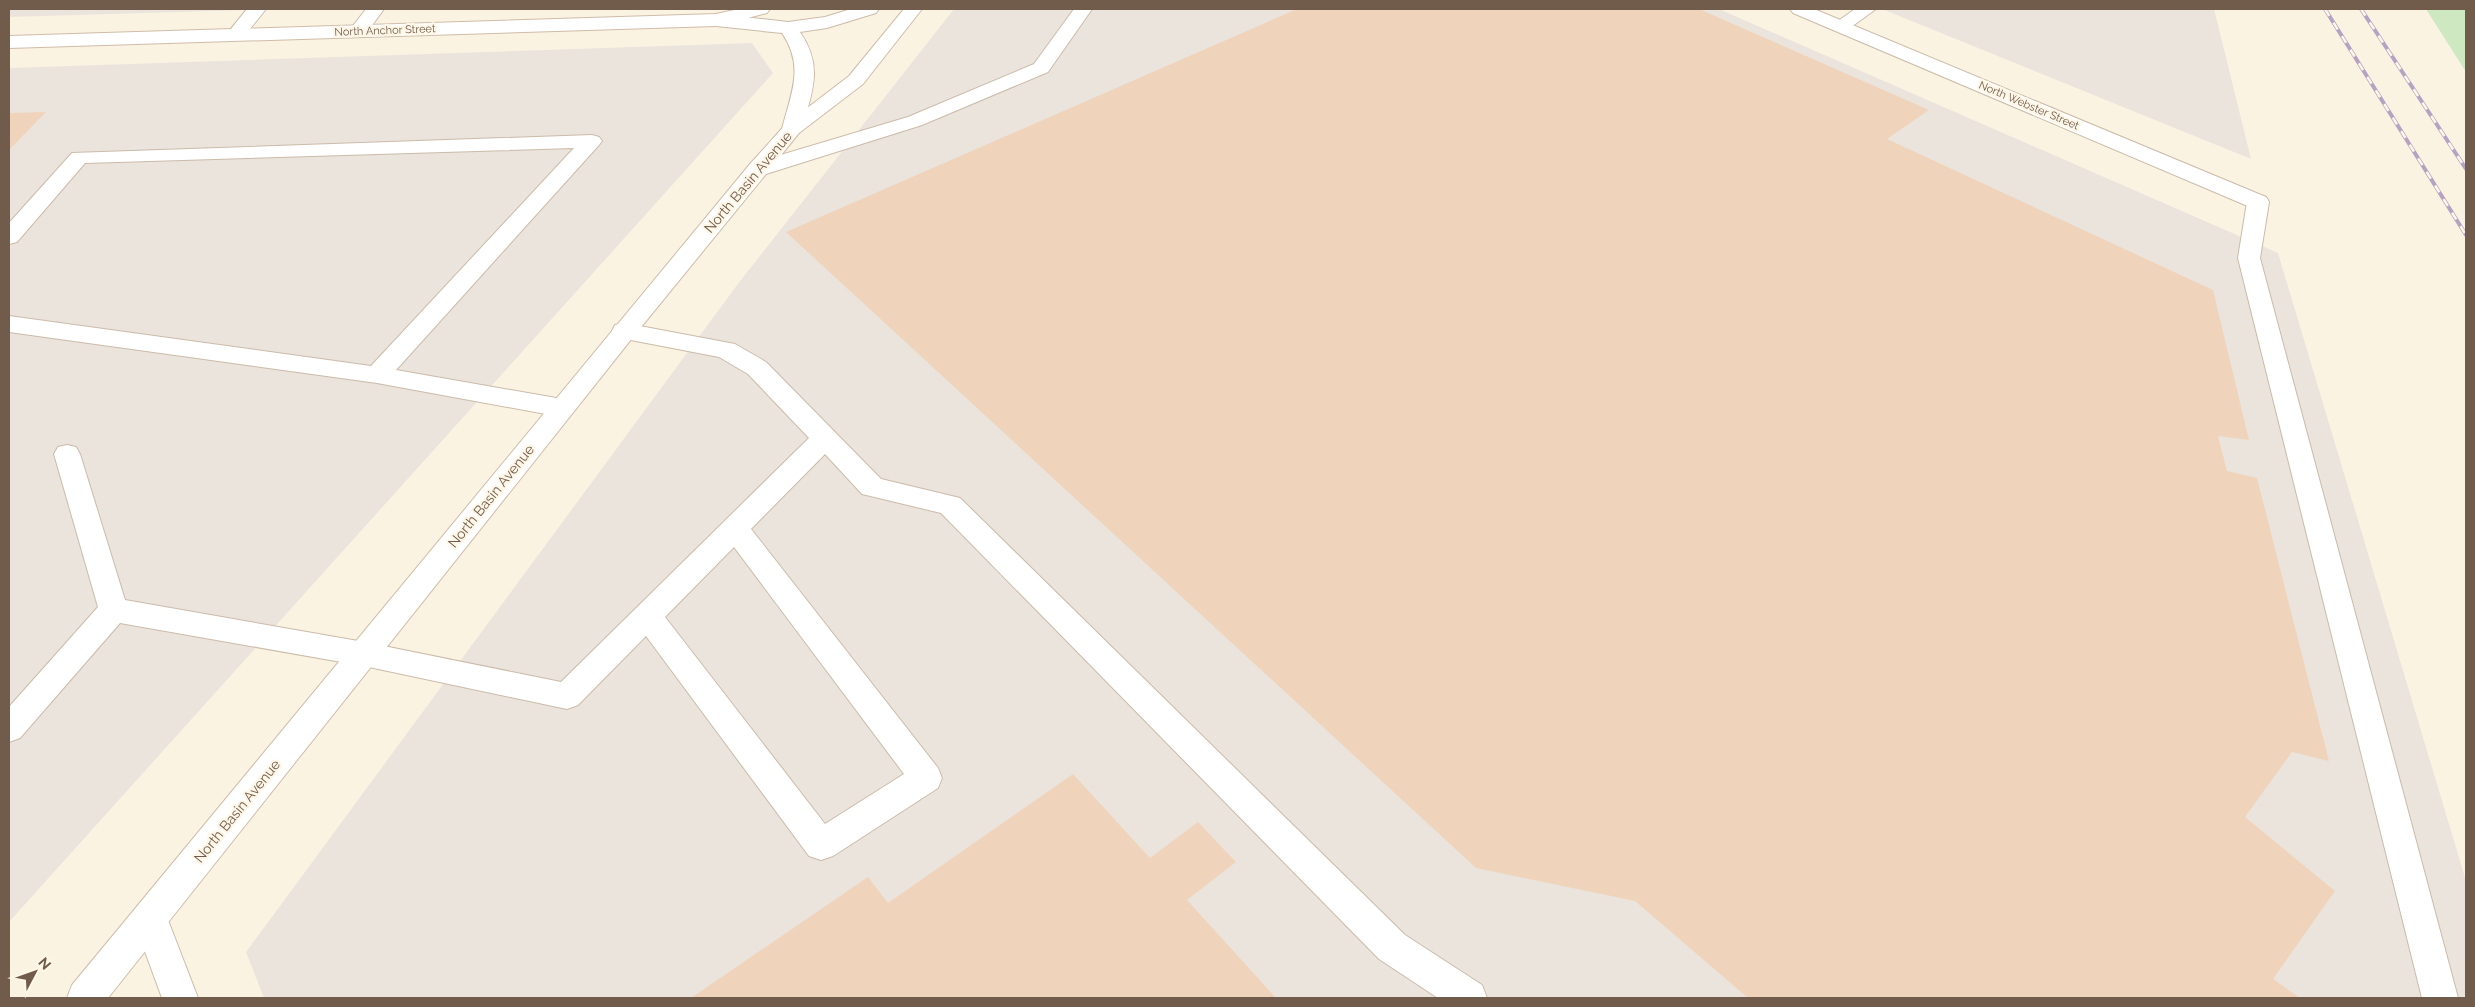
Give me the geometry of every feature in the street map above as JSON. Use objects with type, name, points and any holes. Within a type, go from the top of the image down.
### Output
[{"type":"main road","points":[[235,35],[257,9]]},
{"type":"main road","points":[[358,31],[375,9]]},
{"type":"main road","name":"North Anchor Street","points":[[9,42],[716,20],[761,9]]},
{"type":"main road","points":[[716,20],[788,28],[826,22],[870,9]]},
{"type":"main road","name":"North Basin Avenue","points":[[85,998],[624,331],[758,169],[792,130],[856,80],[913,9]]},
{"type":"main road","points":[[758,169],[915,121],[1041,68],[1083,9]]},
{"type":"main road","name":"North Webster Street","points":[[1799,9],[2258,202],[2249,258],[2440,998]]},
{"type":"main road","points":[[1840,26],[1867,9]]},
{"type":"main road","points":[[788,28],[802,51],[804,62],[804,77],[792,130]]},
{"type":"main road","points":[[9,237],[79,157],[592,141],[378,375]]},
{"type":"main road","points":[[9,324],[378,375],[562,408]]},
{"type":"main road","points":[[624,331],[726,350],[757,368],[872,488],[950,504],[1392,947],[1469,998]]},
{"type":"main road","points":[[113,610],[364,654],[567,696],[825,438]]},
{"type":"main road","points":[[67,454],[113,610]]},
{"type":"main road","points":[[647,615],[821,845],[926,778],[735,528]]},
{"type":"main road","points":[[9,729],[113,610]]},
{"type":"main road","points":[[150,919],[180,998]]},
{"type":"shaded area","points":[[9,9],[285,9],[9,17]]},
{"type":"shaded area","points":[[954,9],[1719,9],[2278,253],[2466,881],[2466,998],[264,998],[246,952],[737,285]]},
{"type":"shaded area","points":[[1882,9],[2214,9],[2251,159]]},
{"type":"shaded area","points":[[752,43],[773,73],[9,922],[9,68]]},
{"type":"green space","points":[[2426,9],[2466,9],[2466,72]]},
{"type":"building","points":[[1297,9],[1699,9],[1929,110],[1887,139],[2213,290],[2249,440],[2218,436],[2227,471],[2257,478],[2329,761],[2292,752],[2245,817],[2335,891],[2273,979],[2300,998],[1748,998],[1635,901],[1476,868],[786,232]]},
{"type":"building","points":[[46,112],[9,150],[9,113]]},
{"type":"building","points":[[1073,774],[1150,858],[1198,822],[1236,862],[1187,900],[1276,998],[691,998],[868,877],[888,903]]},
{"type":"railway","points":[[2325,9],[2466,235]]},
{"type":"railway","points":[[2361,9],[2466,169]]}]
